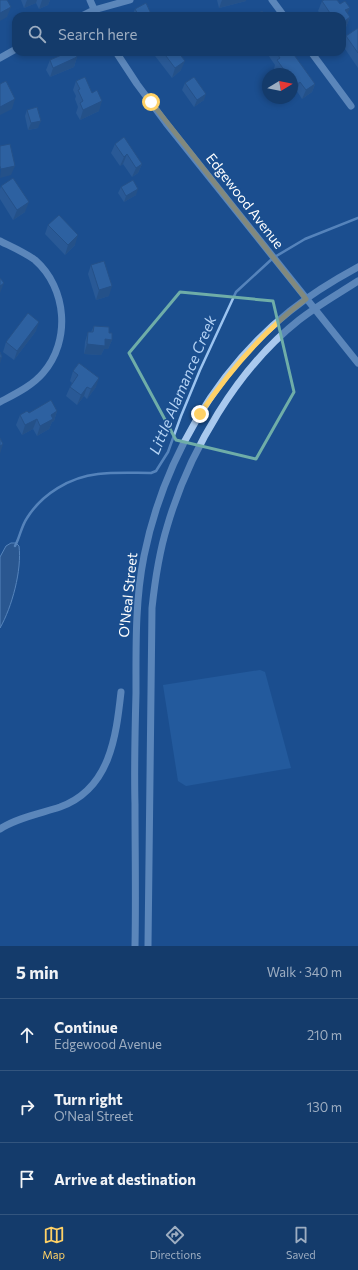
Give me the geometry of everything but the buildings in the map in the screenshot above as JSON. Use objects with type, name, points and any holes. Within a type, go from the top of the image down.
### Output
[{"type":"street","points":[[90,0],[96,12]]},
{"type":"street","points":[[99,12],[130,0]]},
{"type":"street","points":[[272,0],[281,12]]},
{"type":"street","points":[[0,58],[12,51]]},
{"type":"street","name":"Edgewood Avenue","points":[[119,56],[166,123],[358,363]]},
{"type":"street","points":[[314,56],[351,106]]},
{"type":"street","points":[[0,241],[24,252],[35,260],[51,279],[58,295],[62,321],[61,334],[56,349],[50,363],[42,374],[32,384],[0,402]]},
{"type":"street","name":"O'Neal Street","points":[[135,946],[136,614],[144,556],[151,528],[170,472],[200,414],[237,363],[290,311],[306,299],[358,267]]},
{"type":"street","name":"O'Neal Street","points":[[148,946],[152,608],[159,559],[167,526],[178,493],[191,462],[242,377],[266,351],[299,320],[358,282]]},
{"type":"street","points":[[0,829],[13,822],[62,806],[83,795],[90,788],[106,764],[111,750],[117,729],[121,692]]},
{"type":"highlighted area","points":[[180,292],[273,301],[294,392],[256,459],[176,440],[129,353]]},
{"type":"shaded area","points":[[11,543],[16,543],[19,546],[19,566],[12,599],[0,628],[0,557],[6,546]]},
{"type":"shaded area","points":[[260,670],[265,672],[291,768],[186,786],[178,781],[163,685]]},
{"type":"waterway","name":"Little Alamance Creek","points":[[15,546],[25,521],[33,509],[49,494],[67,483],[98,474],[151,473],[156,471],[168,452],[200,370],[236,292],[273,258],[305,239],[358,218]]},
{"type":"route","points":[[151,102],[306,299],[290,311],[237,363],[200,414]]}]
